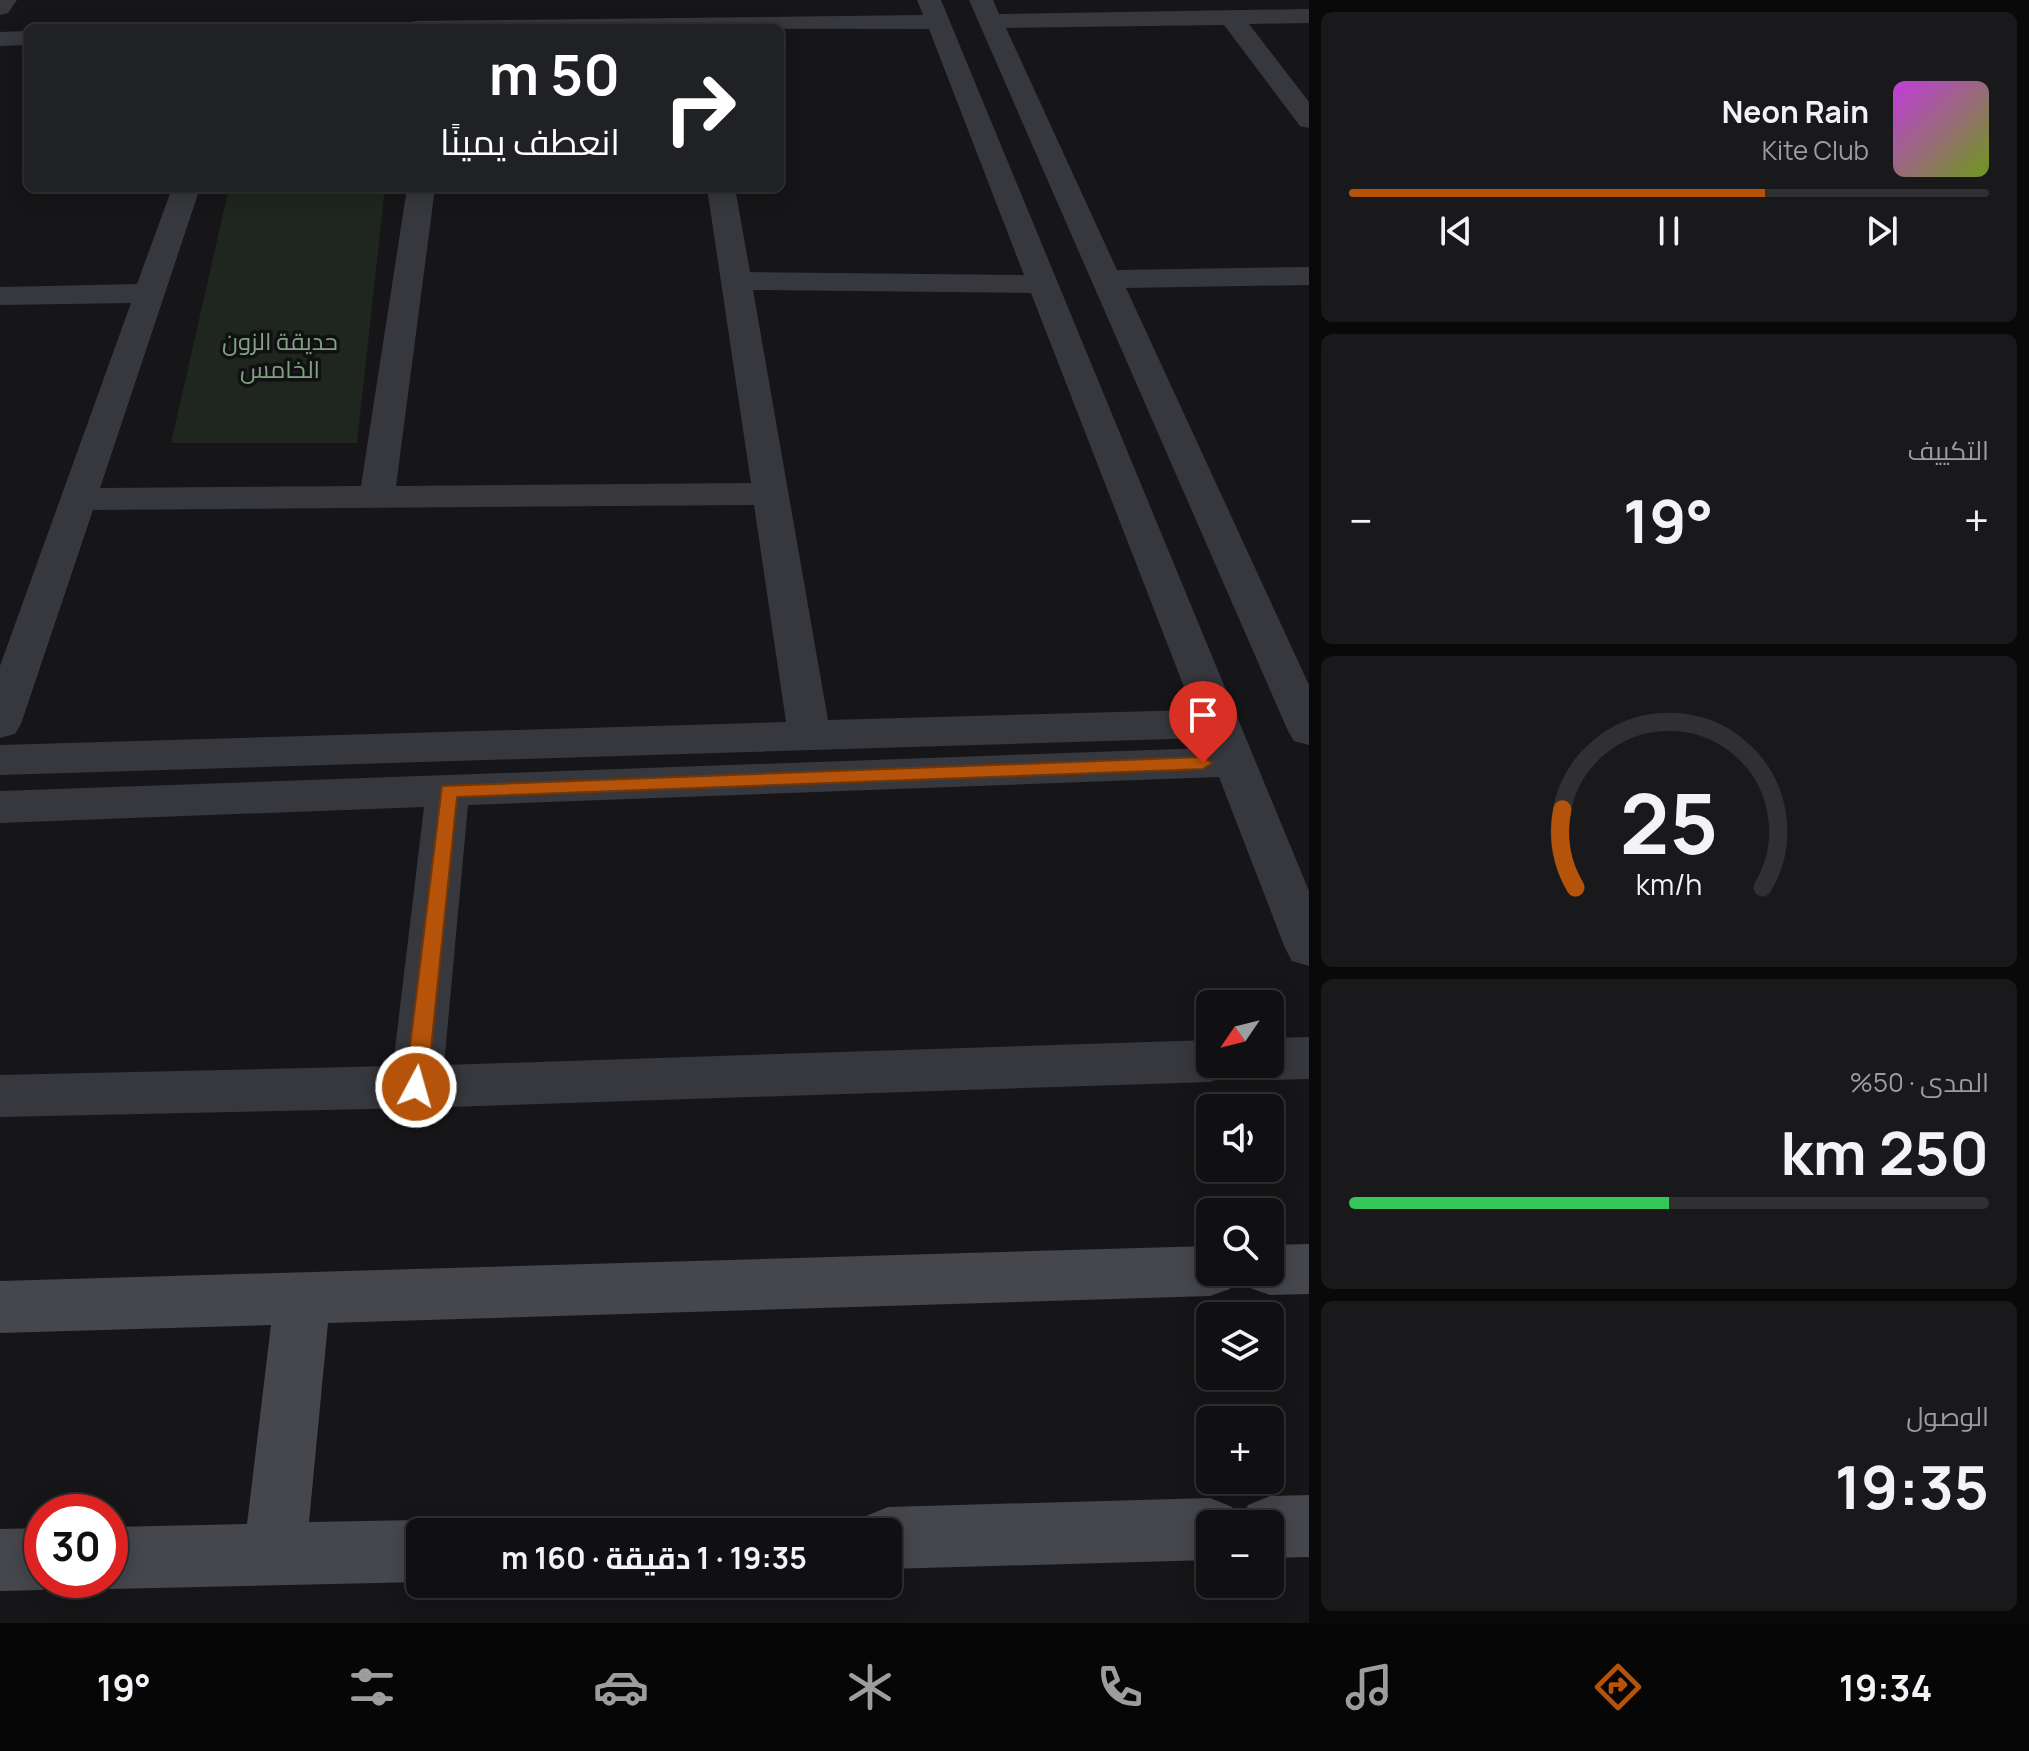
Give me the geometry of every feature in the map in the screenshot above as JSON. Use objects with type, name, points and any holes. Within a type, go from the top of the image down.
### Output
[{"type":"main road","points":[[1284,1270],[1309,1269]]},
{"type":"main road","points":[[0,1307],[1196,1271]]},
{"type":"main road","points":[[275,1555],[302,1298]]},
{"type":"main road","points":[[1284,1527],[1309,1526]]},
{"type":"main road","points":[[902,1538],[1196,1529]]},
{"type":"main road","points":[[128,1558],[406,1551]]},
{"type":"main road","points":[[0,1560],[24,1559]]},
{"type":"street","points":[[0,8],[5,0]]},
{"type":"street","points":[[517,0],[517,24]]},
{"type":"street","points":[[1308,727],[986,10],[1231,17],[1309,16]]},
{"type":"street","points":[[727,24],[934,11],[1309,948]]},
{"type":"street","points":[[1231,17],[1309,120]]},
{"type":"street","points":[[0,39],[24,38]]},
{"type":"street","points":[[0,724],[185,192]]},
{"type":"street","points":[[377,497],[420,192]]},
{"type":"street","points":[[722,192],[809,735]]},
{"type":"street","points":[[1107,279],[1309,276]]},
{"type":"street","points":[[736,281],[1043,284]]},
{"type":"street","points":[[0,296],[150,293]]},
{"type":"street","points":[[78,499],[770,494]]},
{"type":"street","points":[[0,760],[1219,723]]},
{"type":"street","points":[[0,807],[1234,762]]},
{"type":"street","points":[[416,1087],[448,791]]},
{"type":"street","points":[[1284,1059],[1309,1058]]},
{"type":"street","points":[[0,1096],[416,1087],[1196,1061]]},
{"type":"green space","name":"حديقة الزون الخامس","points":[[228,192],[385,192],[357,443],[171,443]]},
{"type":"route","points":[[416,1087],[448,791],[1203,763]]}]
